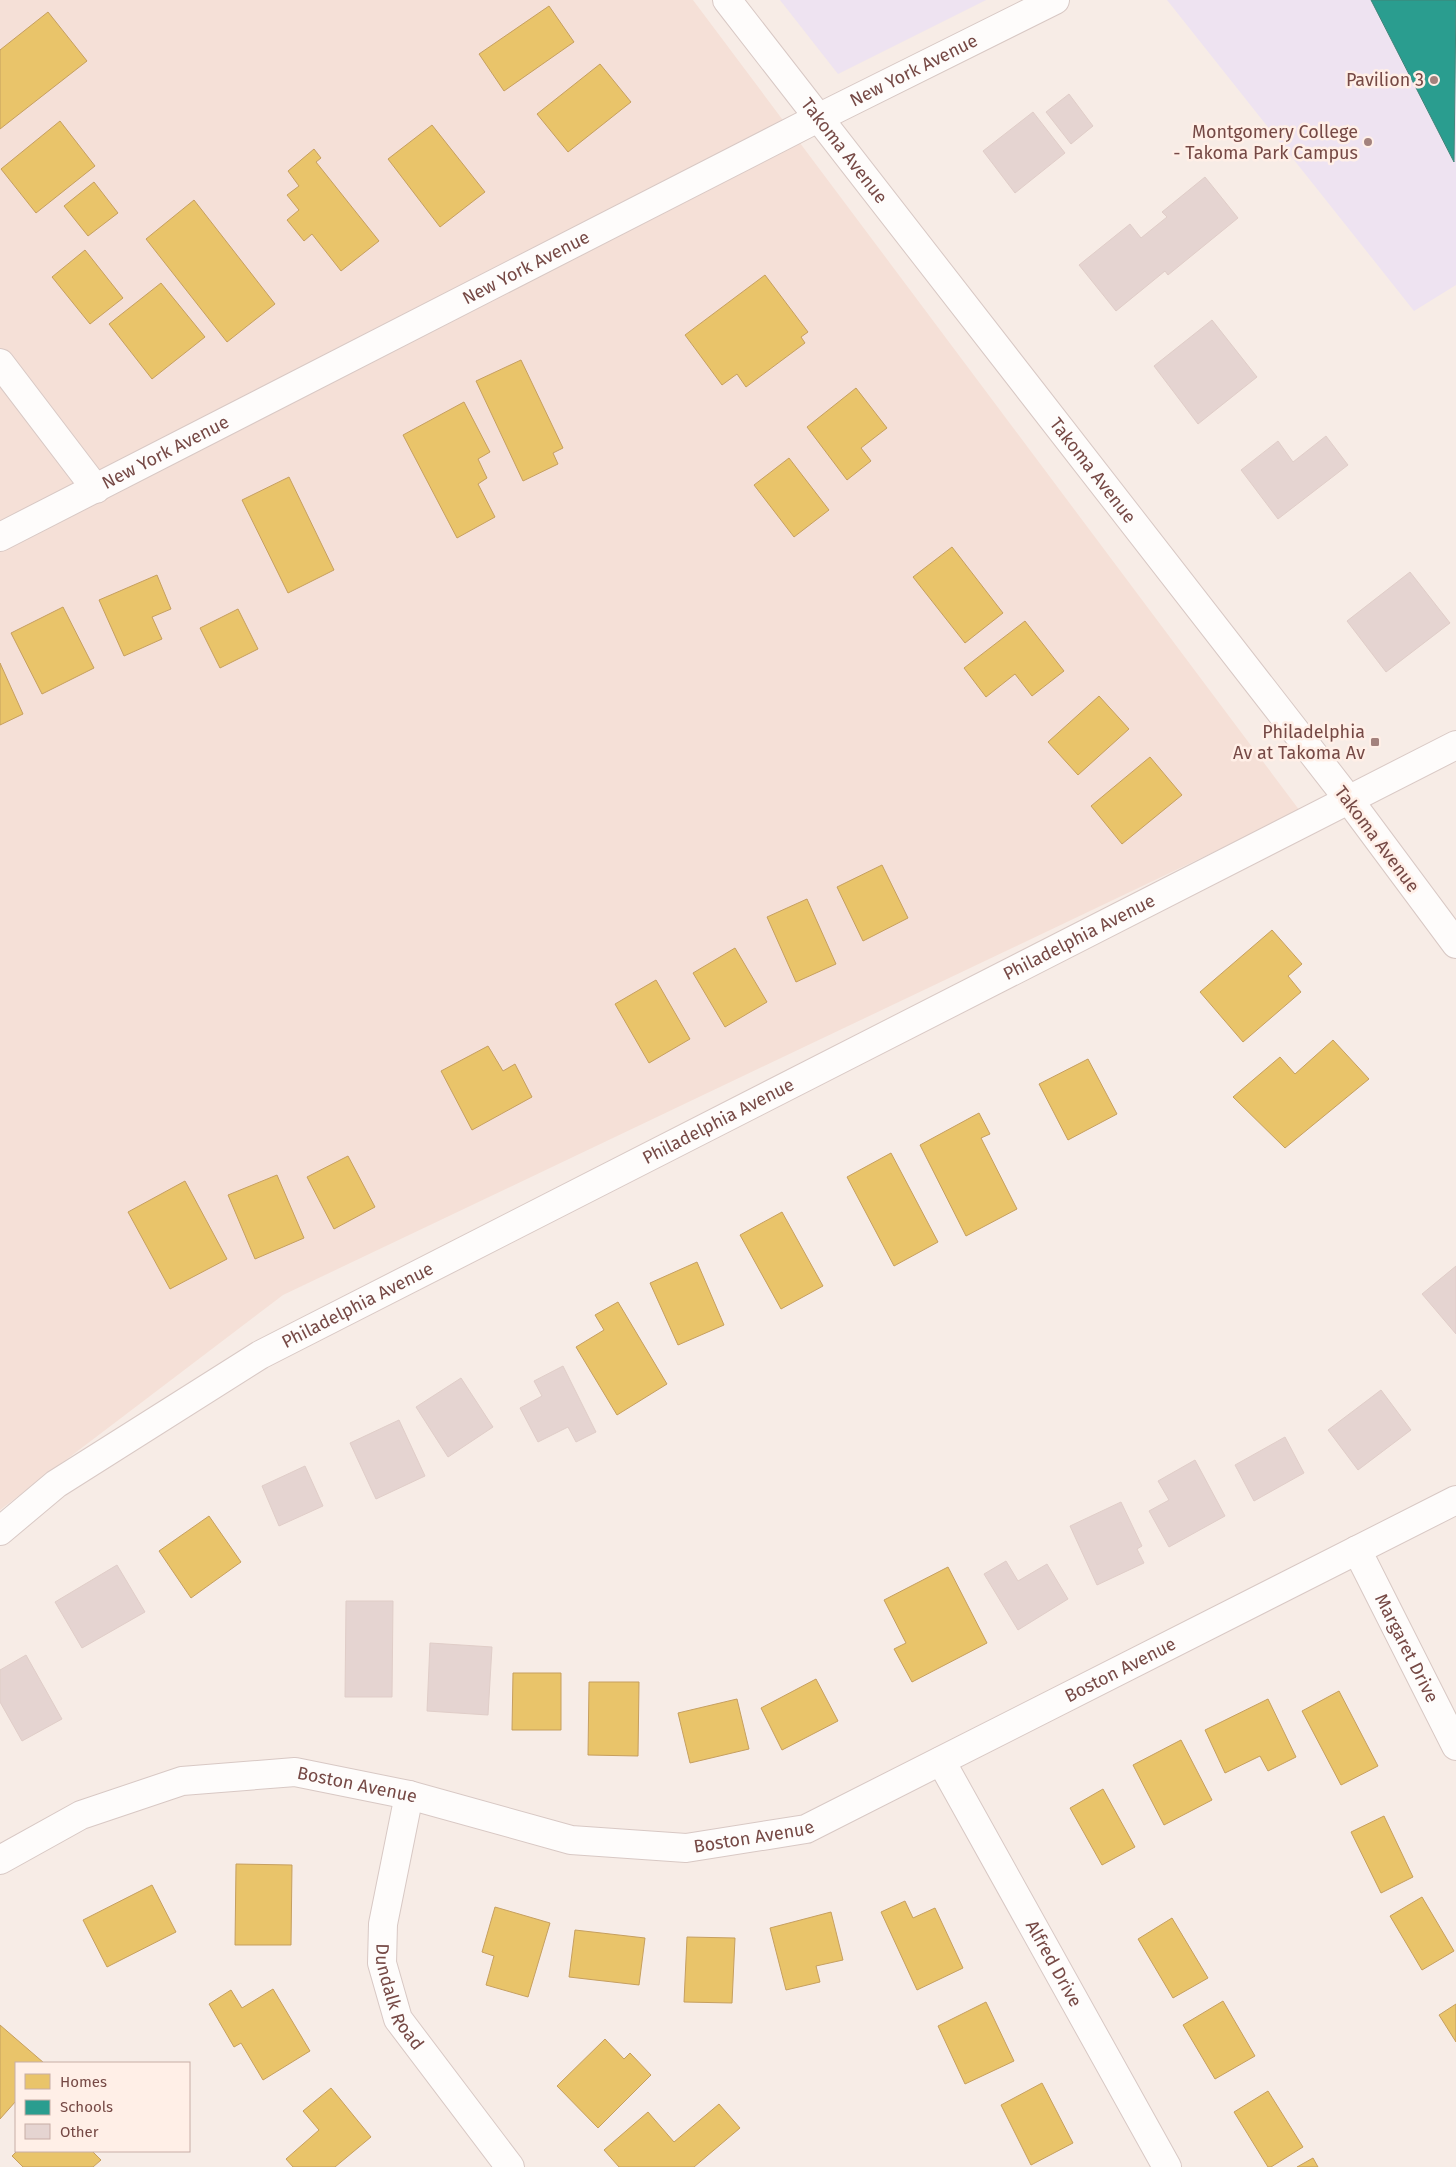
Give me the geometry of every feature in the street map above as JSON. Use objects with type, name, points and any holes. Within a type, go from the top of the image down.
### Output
[{"type":"street","name":"Takoma Avenue","points":[[727,0],[1348,800],[1456,944]]},
{"type":"street","name":"New York Avenue","points":[[0,538],[818,118],[1055,0]]},
{"type":"street","points":[[0,364],[96,489]]},
{"type":"street","name":"Philadelphia Avenue","points":[[0,1531],[56,1484],[260,1355],[1456,745]]},
{"type":"street","name":"Boston Avenue","points":[[0,1860],[81,1815],[182,1781],[295,1772],[409,1795],[571,1840],[686,1848],[806,1829],[1456,1500]]},
{"type":"street","name":"Margaret Drive","points":[[1357,1550],[1456,1746]]},
{"type":"street","name":"Alfred Drive","points":[[941,1761],[1167,2167]]},
{"type":"street","name":"Dundalk Road","points":[[409,1795],[383,1924],[382,1963],[398,2019],[510,2167]]},
{"type":"shaded area","points":[[0,0],[693,0],[1300,811],[283,1295],[0,1510]]},
{"type":"shaded area","points":[[780,0],[986,0],[838,74]]},
{"type":"shaded area","name":"Montgomery College - Takoma Park Campus","points":[[1167,0],[1456,0],[1456,285],[1414,311]]},
{"type":"building: Homes","points":[[549,6],[574,42],[504,91],[479,54]]},
{"type":"building: Homes","points":[[48,12],[87,61],[0,129],[0,50]]},
{"type":"building: Homes","points":[[600,64],[631,102],[568,152],[537,114]]},
{"type":"building: Homes","points":[[60,121],[95,166],[36,213],[1,169]]},
{"type":"building: Homes","points":[[432,125],[485,192],[440,227],[388,159]]},
{"type":"building: Homes","points":[[314,149],[321,158],[316,162],[379,241],[341,271],[312,234],[304,241],[287,220],[299,210],[287,195],[299,186],[288,171]]},
{"type":"building: Homes","points":[[94,182],[118,213],[88,236],[64,206]]},
{"type":"building: Homes","points":[[194,200],[275,304],[227,342],[146,239]]},
{"type":"building: Homes","points":[[85,250],[123,298],[90,324],[52,277]]},
{"type":"building: Homes","points":[[765,275],[808,332],[801,337],[805,343],[746,387],[737,374],[722,385],[685,335]]},
{"type":"building: Homes","points":[[161,283],[205,337],[152,379],[109,324]]},
{"type":"building: Homes","points":[[521,360],[563,448],[553,453],[558,464],[523,481],[476,381]]},
{"type":"building: Homes","points":[[856,388],[887,428],[861,448],[871,461],[847,480],[807,427]]},
{"type":"building: Homes","points":[[464,402],[490,452],[478,459],[487,478],[478,484],[495,517],[457,538],[403,435]]},
{"type":"building: Homes","points":[[789,458],[829,510],[794,537],[754,485]]},
{"type":"building: Homes","points":[[289,477],[334,570],[288,593],[242,500]]},
{"type":"building: Homes","points":[[952,547],[1003,613],[965,643],[913,577]]},
{"type":"building: Homes","points":[[157,575],[171,609],[152,617],[162,639],[124,656],[99,600]]},
{"type":"building: Homes","points":[[63,607],[94,668],[42,694],[11,633]]},
{"type":"building: Homes","points":[[238,609],[258,649],[220,668],[200,628]]},
{"type":"building: Homes","points":[[1025,621],[1064,671],[1032,696],[1015,674],[986,697],[964,668]]},
{"type":"building: Homes","points":[[0,663],[23,714],[0,725]]},
{"type":"building: Homes","points":[[1099,696],[1129,729],[1078,775],[1048,742]]},
{"type":"building: Homes","points":[[1150,757],[1182,795],[1122,844],[1091,806]]},
{"type":"building: Homes","points":[[882,865],[908,918],[863,941],[837,887]]},
{"type":"building: Homes","points":[[807,899],[836,964],[796,982],[767,917]]},
{"type":"building: Homes","points":[[1272,930],[1302,964],[1288,976],[1301,992],[1243,1042],[1200,992]]},
{"type":"building: Homes","points":[[735,948],[767,1002],[725,1027],[693,973]]},
{"type":"building: Homes","points":[[656,980],[690,1039],[649,1063],[615,1004]]},
{"type":"building: Homes","points":[[1333,1040],[1369,1079],[1285,1148],[1233,1097],[1280,1057],[1295,1074]]},
{"type":"building: Homes","points":[[488,1046],[503,1071],[515,1064],[532,1097],[472,1130],[441,1071]]},
{"type":"building: Homes","points":[[1088,1059],[1117,1114],[1068,1140],[1039,1084]]},
{"type":"building: Homes","points":[[979,1113],[990,1134],[981,1138],[1017,1209],[966,1236],[920,1145]]},
{"type":"building: Homes","points":[[891,1153],[938,1242],[894,1266],[847,1177]]},
{"type":"building: Homes","points":[[348,1156],[375,1207],[334,1229],[307,1177]]},
{"type":"building: Homes","points":[[277,1175],[304,1238],[255,1259],[228,1195]]},
{"type":"building: Homes","points":[[185,1181],[227,1259],[170,1289],[128,1212]]},
{"type":"building: Homes","points":[[782,1212],[823,1286],[781,1309],[740,1235]]},
{"type":"building: Homes","points":[[697,1262],[724,1325],[678,1345],[650,1283]]},
{"type":"building: Homes","points":[[618,1302],[667,1384],[617,1415],[576,1347],[604,1330],[595,1315]]},
{"type":"building: Homes","points":[[209,1516],[241,1562],[191,1598],[159,1551]]},
{"type":"building: Homes","points":[[948,1567],[987,1643],[912,1682],[894,1649],[906,1643],[884,1600]]},
{"type":"building: Homes","points":[[513,1673],[561,1673],[561,1730],[512,1730]]},
{"type":"building: Homes","points":[[816,1679],[838,1721],[782,1750],[761,1708]]},
{"type":"building: Homes","points":[[589,1682],[639,1682],[638,1756],[588,1755]]},
{"type":"building: Homes","points":[[1339,1691],[1378,1766],[1341,1785],[1302,1711]]},
{"type":"building: Homes","points":[[737,1699],[749,1749],[690,1763],[678,1713]]},
{"type":"building: Homes","points":[[1268,1699],[1296,1757],[1268,1771],[1260,1756],[1225,1773],[1205,1730]]},
{"type":"building: Homes","points":[[1181,1740],[1212,1800],[1164,1825],[1133,1765]]},
{"type":"building: Homes","points":[[1103,1789],[1135,1847],[1102,1865],[1070,1808]]},
{"type":"building: Homes","points":[[1384,1816],[1413,1877],[1381,1893],[1351,1832]]},
{"type":"building: Homes","points":[[236,1864],[292,1865],[291,1945],[235,1945]]},
{"type":"building: Homes","points":[[152,1885],[176,1932],[107,1967],[83,1920]]},
{"type":"building: Homes","points":[[1422,1897],[1454,1951],[1422,1970],[1390,1916]]},
{"type":"building: Homes","points":[[905,1901],[913,1918],[935,1908],[963,1968],[917,1990],[881,1912]]},
{"type":"building: Homes","points":[[495,1907],[550,1923],[528,1997],[486,1985],[494,1956],[482,1952]]},
{"type":"building: Homes","points":[[831,1912],[843,1960],[816,1966],[820,1982],[786,1990],[770,1928]]},
{"type":"building: Homes","points":[[1172,1918],[1208,1978],[1173,1998],[1138,1939]]},
{"type":"building: Homes","points":[[575,1930],[645,1938],[639,1985],[569,1977]]},
{"type":"building: Homes","points":[[687,1937],[735,1938],[732,2003],[684,2002]]},
{"type":"building: Homes","points":[[273,1989],[310,2051],[263,2080],[241,2043],[234,2047],[209,2004],[231,1990],[242,2008]]},
{"type":"building: Homes","points":[[1223,2001],[1255,2056],[1215,2079],[1183,2025]]},
{"type":"building: Homes","points":[[986,2002],[1014,2061],[965,2084],[938,2026]]},
{"type":"building: Homes","points":[[1456,2004],[1456,2042],[1439,2015]]},
{"type":"building: Homes","points":[[0,2025],[43,2062],[15,2062],[15,2102],[0,2119]]},
{"type":"building: Homes","points":[[605,2039],[624,2059],[630,2053],[651,2075],[598,2128],[557,2086]]},
{"type":"building: Homes","points":[[1042,2083],[1073,2143],[1031,2165],[1001,2105]]},
{"type":"building: Homes","points":[[331,2088],[371,2137],[335,2167],[293,2167],[286,2159],[319,2130],[303,2111]]},
{"type":"building: Homes","points":[[1268,2091],[1303,2147],[1271,2167],[1268,2167],[1234,2112]]},
{"type":"building: Homes","points":[[719,2104],[740,2128],[694,2167],[619,2167],[604,2150],[648,2112],[674,2142]]},
{"type":"building: Homes","points":[[16,2152],[93,2152],[101,2160],[93,2167],[23,2167],[12,2156]]},
{"type":"building: Homes","points":[[1313,2158],[1318,2167],[1297,2167]]},
{"type":"building: Schools","name":"Pavilion 3","points":[[1371,0],[1456,0],[1454,162]]},
{"type":"building: Other","points":[[1069,94],[1093,126],[1071,144],[1046,112]]},
{"type":"building: Other","points":[[1033,112],[1065,153],[1015,193],[983,151]]},
{"type":"building: Other","points":[[1205,177],[1238,218],[1168,275],[1165,271],[1116,311],[1079,265],[1130,224],[1141,238],[1167,217],[1162,212]]},
{"type":"building: Other","points":[[1212,320],[1257,377],[1198,424],[1154,366]]},
{"type":"building: Other","points":[[1326,436],[1348,465],[1278,519],[1241,470],[1278,441],[1293,462]]},
{"type":"building: Other","points":[[1410,572],[1450,623],[1386,672],[1347,621]]},
{"type":"building: Other","points":[[1456,1266],[1456,1334],[1422,1294]]},
{"type":"building: Other","points":[[563,1366],[596,1432],[576,1442],[568,1427],[538,1442],[520,1408],[542,1396],[534,1381]]},
{"type":"building: Other","points":[[461,1378],[493,1427],[448,1457],[416,1407]]},
{"type":"building: Other","points":[[1381,1390],[1411,1430],[1358,1470],[1328,1430]]},
{"type":"building: Other","points":[[399,1420],[425,1476],[376,1499],[350,1443]]},
{"type":"building: Other","points":[[1285,1437],[1304,1473],[1254,1501],[1235,1465]]},
{"type":"building: Other","points":[[1195,1460],[1225,1516],[1169,1547],[1149,1511],[1169,1500],[1158,1481]]},
{"type":"building: Other","points":[[305,1466],[323,1506],[279,1526],[262,1486]]},
{"type":"building: Other","points":[[1121,1502],[1142,1546],[1137,1549],[1144,1563],[1097,1585],[1070,1526]]},
{"type":"building: Other","points":[[1006,1561],[1018,1581],[1047,1564],[1068,1599],[1018,1630],[984,1574]]},
{"type":"building: Other","points":[[117,1565],[145,1612],[82,1648],[55,1602]]},
{"type":"building: Other","points":[[346,1601],[393,1601],[392,1697],[345,1697]]},
{"type":"building: Other","points":[[430,1643],[492,1647],[488,1715],[427,1711]]},
{"type":"building: Other","points":[[26,1655],[62,1719],[22,1741],[0,1702],[0,1670]]},
{"type":"place","name":"Pavilion 3","points":[[1434,80]]},
{"type":"place","name":"Montgomery College - Takoma Park Campus","points":[[1368,142]]},
{"type":"place","name":"Philadelphia Av at Takoma Av","points":[[1375,742]]}]
